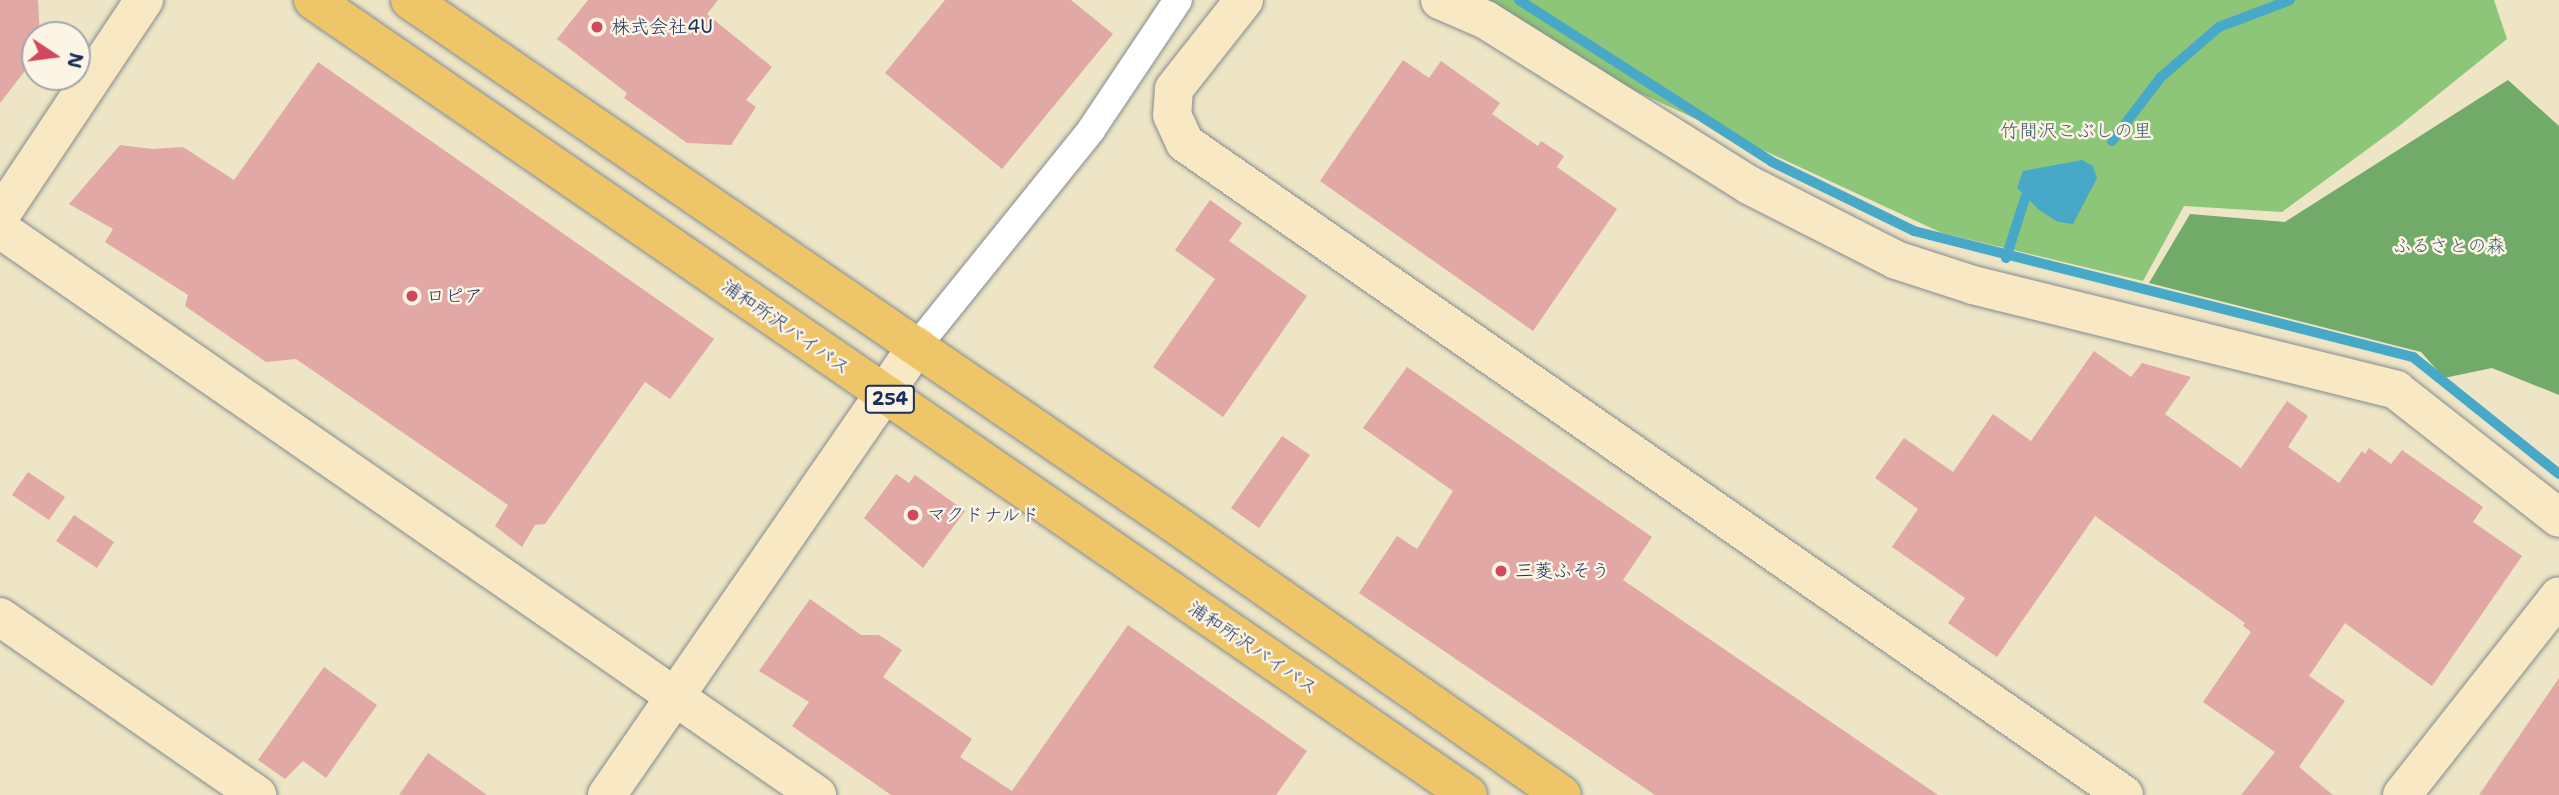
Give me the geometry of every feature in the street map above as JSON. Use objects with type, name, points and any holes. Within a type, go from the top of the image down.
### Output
[{"type":"highway","name":"浦和所沢バイパス","points":[[313,0],[1468,795]]},
{"type":"highway","points":[[410,0],[917,346],[1562,795]]},
{"type":"street","points":[[0,216],[144,0]]},
{"type":"street","points":[[607,795],[917,346],[1091,130],[1178,0]]},
{"type":"street","points":[[1244,0],[1174,89],[1172,115],[1185,143],[2124,795]]},
{"type":"street","points":[[1440,0],[1486,20],[1749,185],[1896,260],[1973,285],[2396,390],[2559,518]]},
{"type":"street","points":[[0,229],[817,795]]},
{"type":"street","points":[[2402,795],[2559,596]]},
{"type":"street","points":[[0,617],[257,795]]},
{"type":"green space","name":"竹間沢こぶしの里","points":[[1439,0],[2494,0],[2507,39],[2399,126],[2282,212],[2184,206],[2143,281],[1942,233]]},
{"type":"green space","name":"ふるさとの森","points":[[2508,80],[2559,126],[2559,395],[2492,368],[2444,378],[2421,352],[2149,283],[2190,214],[2285,222]]},
{"type":"water","points":[[2082,160],[2093,166],[2097,178],[2073,224],[2058,222],[2039,210],[2017,188],[2023,171]]},
{"type":"building","points":[[0,0],[38,0],[39,21],[21,21],[21,76],[0,103]]},
{"type":"building","points":[[588,0],[718,0],[707,14],[772,67],[746,100],[756,107],[731,145],[687,143],[624,98],[627,93],[557,39]]},
{"type":"building","points":[[945,0],[1071,0],[1113,34],[1002,169],[885,73]]},
{"type":"building","points":[[1403,60],[1429,78],[1441,61],[1500,103],[1492,114],[1538,146],[1541,141],[1564,156],[1557,167],[1617,209],[1533,331],[1320,181]]},
{"type":"building","points":[[318,62],[714,339],[670,399],[645,382],[545,524],[535,525],[522,547],[495,526],[508,505],[296,359],[266,362],[185,306],[188,295],[105,242],[113,229],[69,204],[120,145],[152,149],[183,147],[234,180]]},
{"type":"building","points":[[1210,200],[1242,223],[1229,241],[1307,296],[1223,417],[1153,367],[1215,279],[1175,250]]},
{"type":"building","points":[[2094,351],[2131,377],[2142,363],[2191,377],[2165,414],[2241,468],[2287,401],[2308,416],[2288,447],[2339,483],[2362,451],[2365,454],[2369,448],[2391,464],[2402,450],[2483,507],[2473,522],[2522,556],[2432,686],[2345,623],[2309,676],[2345,701],[2299,767],[2333,795],[2241,795],[2275,752],[2203,702],[2251,632],[2243,626],[2245,623],[2095,516],[1997,657],[1948,623],[1965,598],[1892,547],[1918,509],[1875,478],[1904,438],[1953,472],[1993,414],[2031,441]]},
{"type":"building","points":[[1407,367],[1652,537],[1623,580],[1938,795],[1655,795],[1359,593],[1397,536],[1417,549],[1453,491],[1363,428]]},
{"type":"building","points":[[1282,436],[1310,455],[1259,528],[1231,508]]},
{"type":"building","points":[[28,472],[65,497],[49,520],[12,495]]},
{"type":"building","points":[[896,474],[909,483],[915,475],[965,511],[923,568],[864,518]]},
{"type":"building","points":[[74,515],[114,542],[97,568],[56,541]]},
{"type":"building","points":[[810,599],[861,635],[879,635],[902,650],[883,677],[972,739],[960,757],[1012,791],[1128,625],[1307,751],[1276,795],[891,795],[792,726],[809,702],[759,671]]},
{"type":"building","points":[[324,667],[377,705],[326,778],[303,761],[285,779],[258,760]]},
{"type":"building","points":[[2559,678],[2559,795],[2479,795]]},
{"type":"building","points":[[428,753],[487,795],[399,795]]},
{"type":"waterway","points":[[1519,0],[1772,162],[1914,231],[2413,357],[2559,474]]},
{"type":"waterway","points":[[2112,141],[2161,77],[2219,27],[2290,0]]},
{"type":"waterway","points":[[2006,258],[2025,198]]},
{"type":"place","name":"株式会社4U","points":[[597,27]]},
{"type":"place","name":"ロピア","points":[[412,296]]},
{"type":"place","name":"マクドナルド","points":[[913,515]]},
{"type":"place","name":"三菱ふそう","points":[[1501,571]]}]
